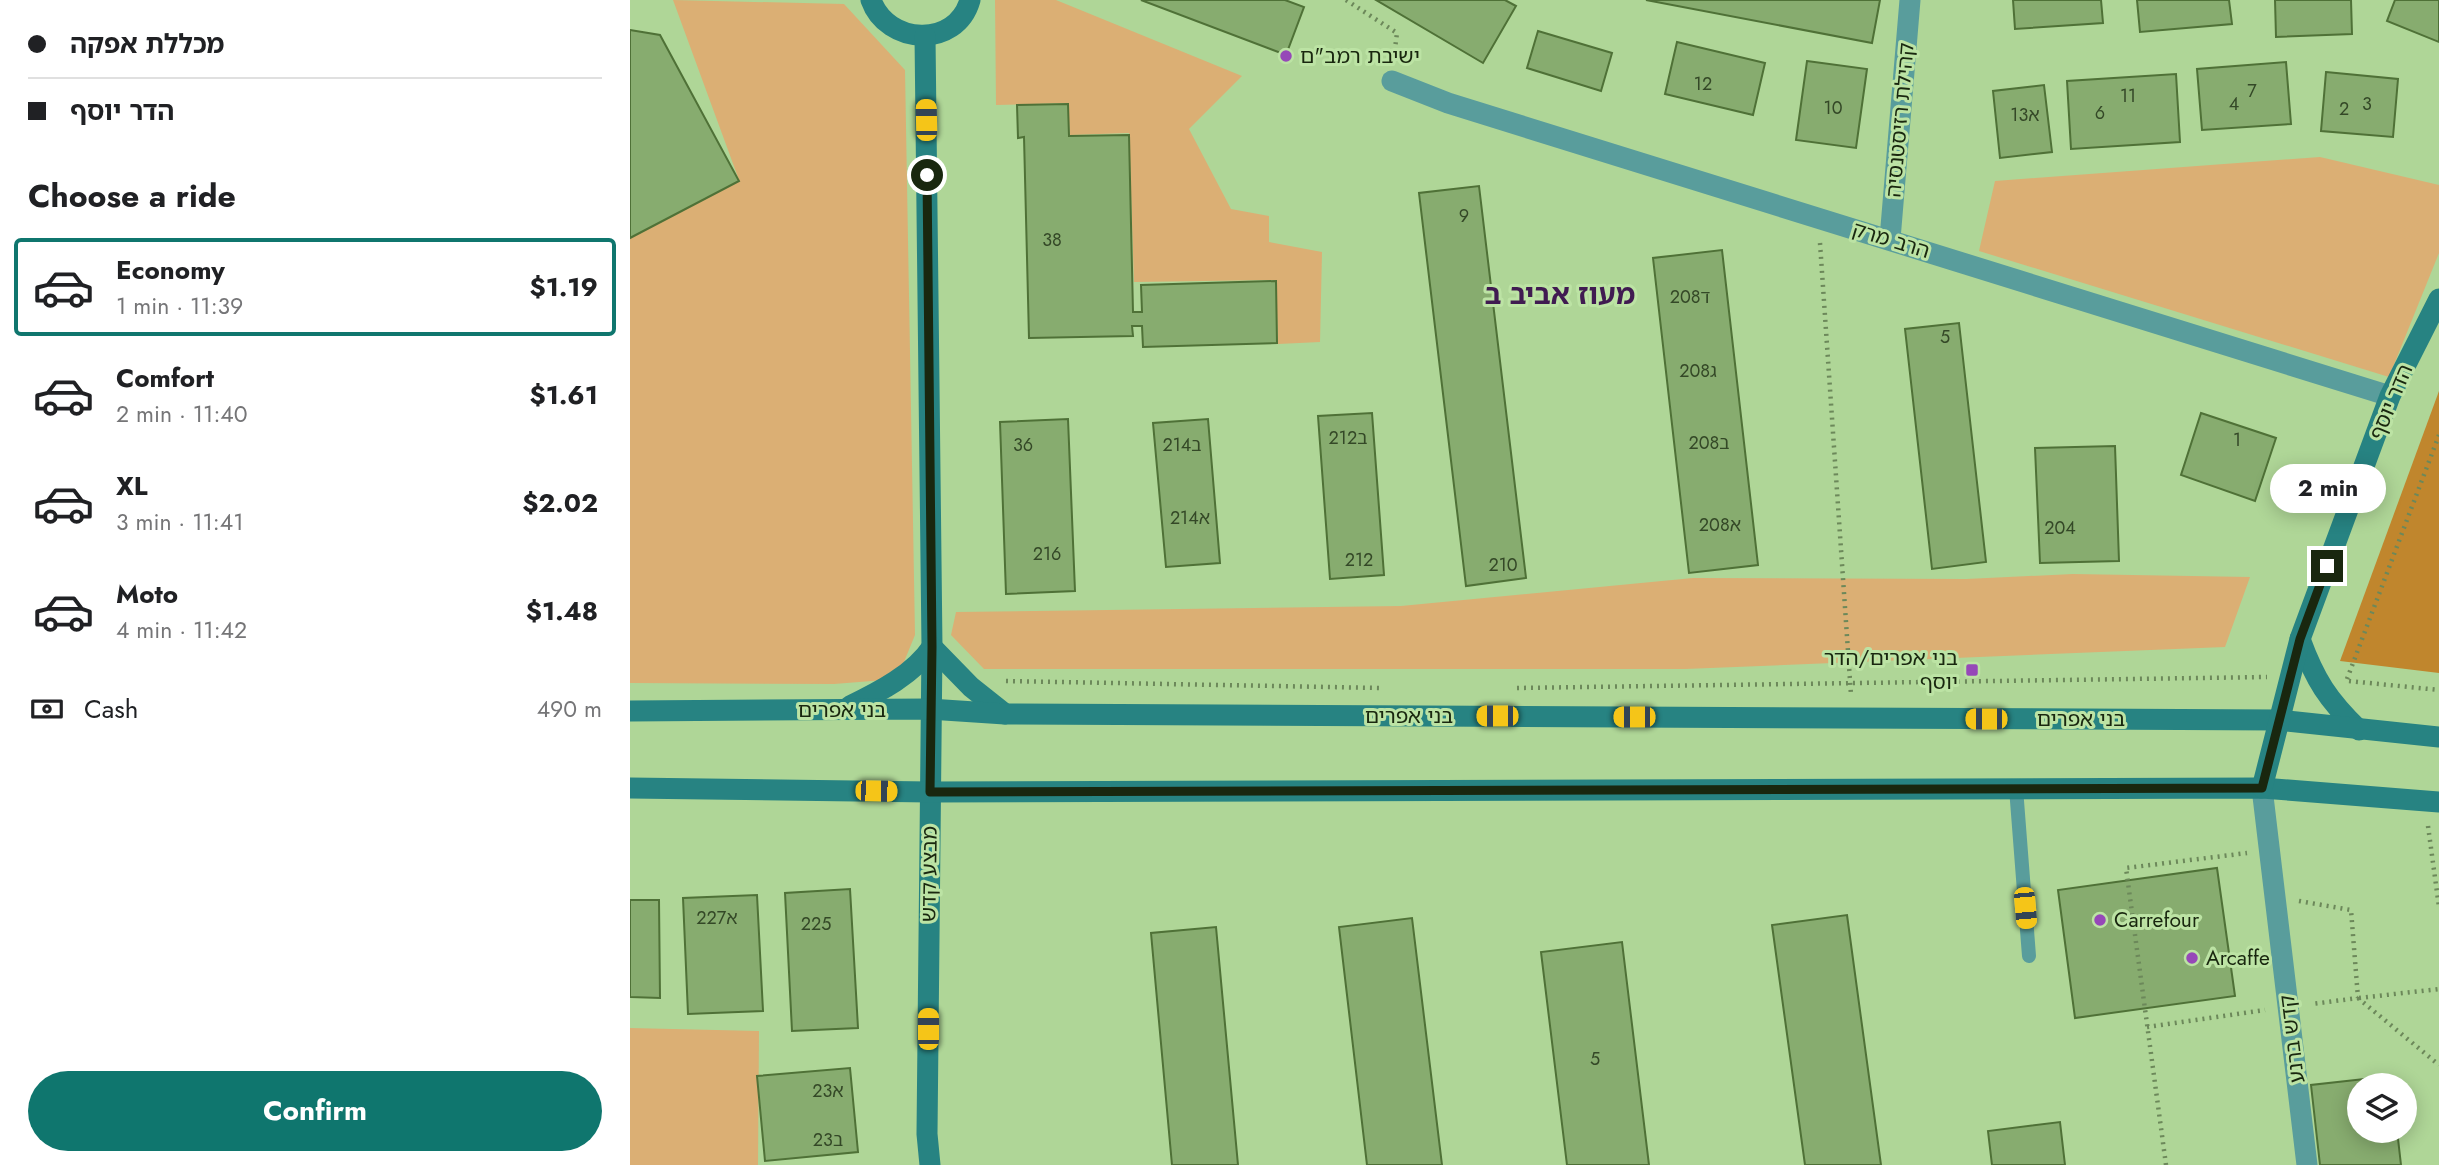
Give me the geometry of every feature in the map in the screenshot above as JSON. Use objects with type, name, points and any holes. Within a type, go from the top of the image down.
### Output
[{"type":"main road","points":[[871,0],[883,21],[910,36],[943,32],[957,22],[970,0]]},
{"type":"main road","name":"מבצע קדש","points":[[925,36],[932,647],[929,709],[927,1134],[930,1165]]},
{"type":"main road","name":"הדר יוסף","points":[[2262,788],[2300,639],[2390,396],[2439,299]]},
{"type":"main road","points":[[2300,639],[2314,677],[2332,703],[2359,730]]},
{"type":"main road","points":[[842,710],[878,693],[926,656],[932,647],[964,680],[1005,714]]},
{"type":"main road","name":"בני אפרים","points":[[630,711],[929,709],[1005,714],[2278,720],[2439,737]]},
{"type":"main road","points":[[630,788],[930,792],[2262,788],[2432,801]]},
{"type":"street","name":"קהילת רזיסטנסיה","points":[[1890,239],[1910,0]]},
{"type":"street","name":"הרב מרק","points":[[1392,81],[1448,103],[2390,396]]},
{"type":"street","name":"קדש ברנע","points":[[2262,788],[2307,1165]]},
{"type":"lane","points":[[2016,788],[2029,956]]},
{"type":"path","points":[[1346,0],[1397,33],[1392,81]]},
{"type":"path","points":[[1819,218],[1853,718]]},
{"type":"path","points":[[2347,681],[2439,435]]},
{"type":"path","points":[[1505,689],[2290,677]]},
{"type":"path","points":[[2314,677],[2439,690]]},
{"type":"path","points":[[964,680],[1394,688]]},
{"type":"path","points":[[2432,801],[2439,907]]},
{"type":"path","points":[[2166,1165],[2126,868],[2269,850]]},
{"type":"path","points":[[2274,897],[2351,910],[2358,998],[2439,1065]]},
{"type":"path","points":[[2147,1027],[2439,989]]},
{"type":"shaded area","points":[[673,0],[844,4],[905,70],[915,635],[897,679],[834,684],[630,683],[630,238],[739,180]]},
{"type":"shaded area","points":[[995,0],[1056,0],[1242,76],[1189,129],[1231,209],[1269,216],[1269,242],[1322,252],[1320,342],[1278,344],[1276,280],[1134,282],[1129,133],[1070,135],[1068,103],[996,105]]},
{"type":"shaded area","points":[[2320,157],[2439,185],[2439,253],[2389,377],[1979,251],[1995,181]]},
{"type":"shaded area","points":[[2439,391],[2439,673],[2340,661]]},
{"type":"shaded area","points":[[2073,574],[2250,577],[2225,647],[1685,669],[984,669],[951,635],[956,612],[1401,606],[1693,578],[1966,579]]},
{"type":"shaded area","points":[[630,1028],[759,1031],[758,1165],[630,1165]]},
{"type":"building","points":[[1141,0],[1285,0],[1304,7],[1286,55]]},
{"type":"building","points":[[1376,0],[1505,0],[1516,6],[1483,63]]},
{"type":"building","points":[[1646,0],[1880,0],[1872,43]]},
{"type":"building","points":[[2013,0],[2101,0],[2103,23],[2015,29]]},
{"type":"building","points":[[2137,0],[2229,0],[2232,24],[2140,32]]},
{"type":"building","points":[[2275,0],[2351,0],[2352,34],[2276,37]]},
{"type":"building","points":[[2395,0],[2439,0],[2439,42],[2387,21]]},
{"type":"building","points":[[630,30],[660,35],[739,181],[630,238]]},
{"type":"building","points":[[1538,31],[1612,53],[1601,91],[1527,68]]},
{"type":"building","points":[[1677,42],[1765,63],[1753,115],[1665,94]]},
{"type":"building","points":[[1807,61],[1867,69],[1856,148],[1796,140]]},
{"type":"building","points":[[2286,62],[2291,124],[2202,130],[2197,69]]},
{"type":"building","points":[[2326,72],[2398,79],[2393,137],[2321,131]]},
{"type":"building","points":[[2176,74],[2180,142],[2071,149],[2067,81]]},
{"type":"building","points":[[2044,85],[2052,152],[2000,158],[1993,91]]},
{"type":"building","points":[[1068,104],[1069,136],[1129,135],[1133,312],[1142,312],[1141,285],[1276,281],[1277,343],[1143,347],[1142,326],[1132,326],[1133,336],[1029,338],[1024,137],[1018,138],[1017,105]]},
{"type":"building","points":[[1479,186],[1526,578],[1466,586],[1419,193]]},
{"type":"building","points":[[1722,250],[1758,565],[1689,573],[1653,258]]},
{"type":"building","points":[[1959,323],[1986,562],[1932,569],[1905,329]]},
{"type":"building","points":[[1372,413],[1384,575],[1330,579],[1318,416]]},
{"type":"building","points":[[2201,413],[2276,438],[2255,501],[2181,475]]},
{"type":"building","points":[[1068,419],[1075,591],[1006,594],[1000,422]]},
{"type":"building","points":[[1208,419],[1220,563],[1166,567],[1153,423]]},
{"type":"building","points":[[2115,446],[2119,561],[2040,563],[2035,448]]},
{"type":"building","points":[[2217,868],[2235,996],[2075,1018],[2058,890]]},
{"type":"building","points":[[850,889],[858,1028],[792,1031],[785,893]]},
{"type":"building","points":[[757,895],[763,1011],[688,1014],[683,898]]},
{"type":"building","points":[[630,900],[659,900],[660,998],[630,997]]},
{"type":"building","points":[[1847,915],[1881,1165],[1805,1165],[1772,925]]},
{"type":"building","points":[[1412,918],[1442,1165],[1367,1165],[1339,927]]},
{"type":"building","points":[[1216,927],[1238,1165],[1172,1165],[1151,933]]},
{"type":"building","points":[[1622,942],[1649,1165],[1567,1165],[1541,952]]},
{"type":"building","points":[[850,1068],[858,1152],[765,1161],[757,1076]]},
{"type":"building","points":[[2347,1081],[2347,1143],[2398,1143],[2401,1165],[2320,1165],[2311,1085]]},
{"type":"building","points":[[2060,1122],[2065,1165],[1992,1165],[1988,1131]]},
{"type":"place","name":"ישיבת רמב\"ם","points":[[1286,56]]},
{"type":"place","name":"בני אפרים/הדר יוסף","points":[[1972,670]]},
{"type":"place","name":"Carrefour","points":[[2100,920]]},
{"type":"place","name":"Arcaffe","points":[[2192,958]]},
{"type":"district","name":"מעוז אביב ב","points":[[1560,294]]},
{"type":"route","points":[[927,175],[932,647],[929,709],[930,792],[2262,788],[2300,639],[2327,566]]}]
